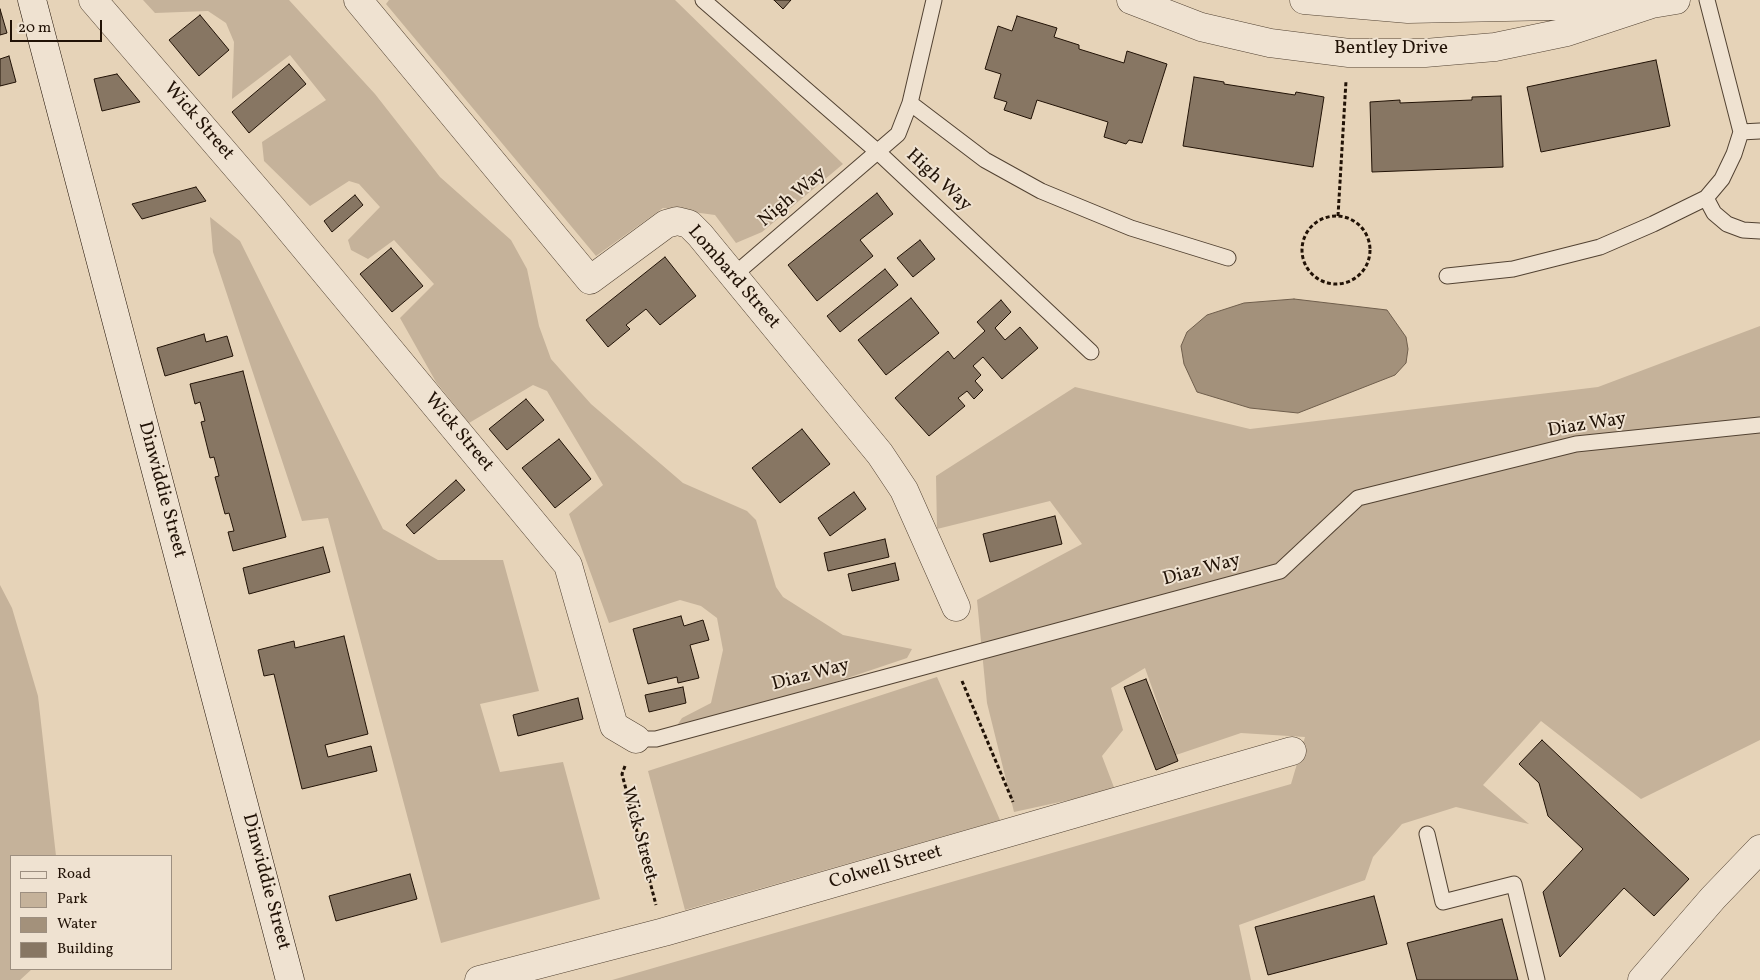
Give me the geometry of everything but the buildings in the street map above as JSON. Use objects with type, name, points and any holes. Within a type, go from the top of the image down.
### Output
[{"type":"street","name":"Dinwiddie Street","points":[[32,0],[290,980]]},
{"type":"street","name":"Wick Street","points":[[93,0],[272,208],[568,566],[614,726],[636,739]]},
{"type":"street","name":"Lombard Street","points":[[358,0],[590,280],[666,224],[677,221],[690,224],[734,275],[890,468],[904,490],[956,607]]},
{"type":"street","name":"Bentley Drive","points":[[1131,0],[1201,27],[1270,43],[1349,53],[1425,53],[1495,47],[1568,32],[1664,2]]},
{"type":"street","name":"Bentley Drive","points":[[1304,0],[1408,9],[1664,2]]},
{"type":"street","name":"Colwell Street","points":[[479,980],[664,932],[1292,751]]},
{"type":"street","points":[[1642,980],[1713,898],[1760,849]]},
{"type":"lane","points":[[703,0],[879,152]]},
{"type":"lane","name":"High Way","points":[[934,0],[910,103],[898,134],[879,152],[1091,352]]},
{"type":"lane","points":[[1447,276],[1514,269],[1600,247],[1706,198],[1722,179],[1734,154],[1741,132],[1707,0]]},
{"type":"lane","points":[[910,103],[986,160],[1041,191],[1131,228],[1228,258]]},
{"type":"lane","points":[[1741,132],[1760,131]]},
{"type":"lane","name":"Nigh Way","points":[[734,275],[879,152]]},
{"type":"lane","points":[[1706,198],[1714,213],[1727,224],[1743,230],[1760,231]]},
{"type":"lane","name":"Diaz Way","points":[[636,739],[656,738],[1280,571],[1358,498],[1576,444],[1760,426]]},
{"type":"lane","points":[[1427,834],[1442,902],[1514,884],[1537,980]]},
{"type":"path","points":[[1338,216],[1346,77]]},
{"type":"path","points":[[1338,216],[1358,223],[1365,231],[1370,253],[1367,264],[1361,274],[1351,280],[1329,283],[1318,279],[1309,271],[1304,262],[1303,239],[1317,221],[1327,217],[1338,216]]},
{"type":"path","points":[[953,659],[1024,828]]},
{"type":"path","name":"Wick Street","points":[[636,739],[622,774],[664,932]]},
{"type":"green space","points":[[143,0],[289,0],[375,94],[440,177],[511,240],[527,269],[539,326],[551,359],[591,404],[683,483],[747,511],[756,520],[776,587],[783,597],[843,635],[912,649],[907,658],[696,729],[676,727],[682,718],[711,703],[723,650],[717,618],[701,606],[680,600],[609,623],[569,514],[603,485],[547,391],[533,385],[469,423],[436,382],[400,318],[434,284],[394,240],[368,259],[351,250],[348,240],[380,207],[359,184],[349,181],[310,206],[264,161],[262,142],[326,100],[290,55],[232,99],[234,42],[226,23],[208,11],[155,13]]},
{"type":"green space","points":[[389,0],[675,0],[843,164],[762,232],[736,243],[715,215],[663,208],[596,256],[386,4]]},
{"type":"green space","points":[[210,217],[240,241],[383,529],[438,560],[503,560],[539,691],[480,704],[500,772],[563,762],[600,899],[441,943],[328,518],[302,521],[213,252]]},
{"type":"green space","points":[[1760,326],[1760,740],[1641,799],[1541,721],[1483,785],[1529,824],[1456,807],[1402,824],[1373,857],[1365,880],[1239,925],[1251,980],[612,980],[1291,784],[1305,737],[1241,733],[1176,755],[1145,668],[1111,688],[1123,730],[1102,756],[1115,790],[1014,812],[987,703],[977,600],[1082,544],[1050,501],[937,529],[936,476],[1075,387],[1250,429],[1598,387]]},
{"type":"green space","points":[[0,585],[12,608],[38,696],[56,855],[10,855],[10,970],[31,970],[20,980],[0,980]]},
{"type":"green space","points":[[937,677],[1000,820],[685,910],[648,771]]},
{"type":"water","points":[[1294,299],[1387,310],[1406,337],[1408,349],[1406,363],[1395,375],[1298,413],[1250,408],[1197,392],[1184,364],[1181,346],[1187,332],[1207,315],[1244,303]]}]
